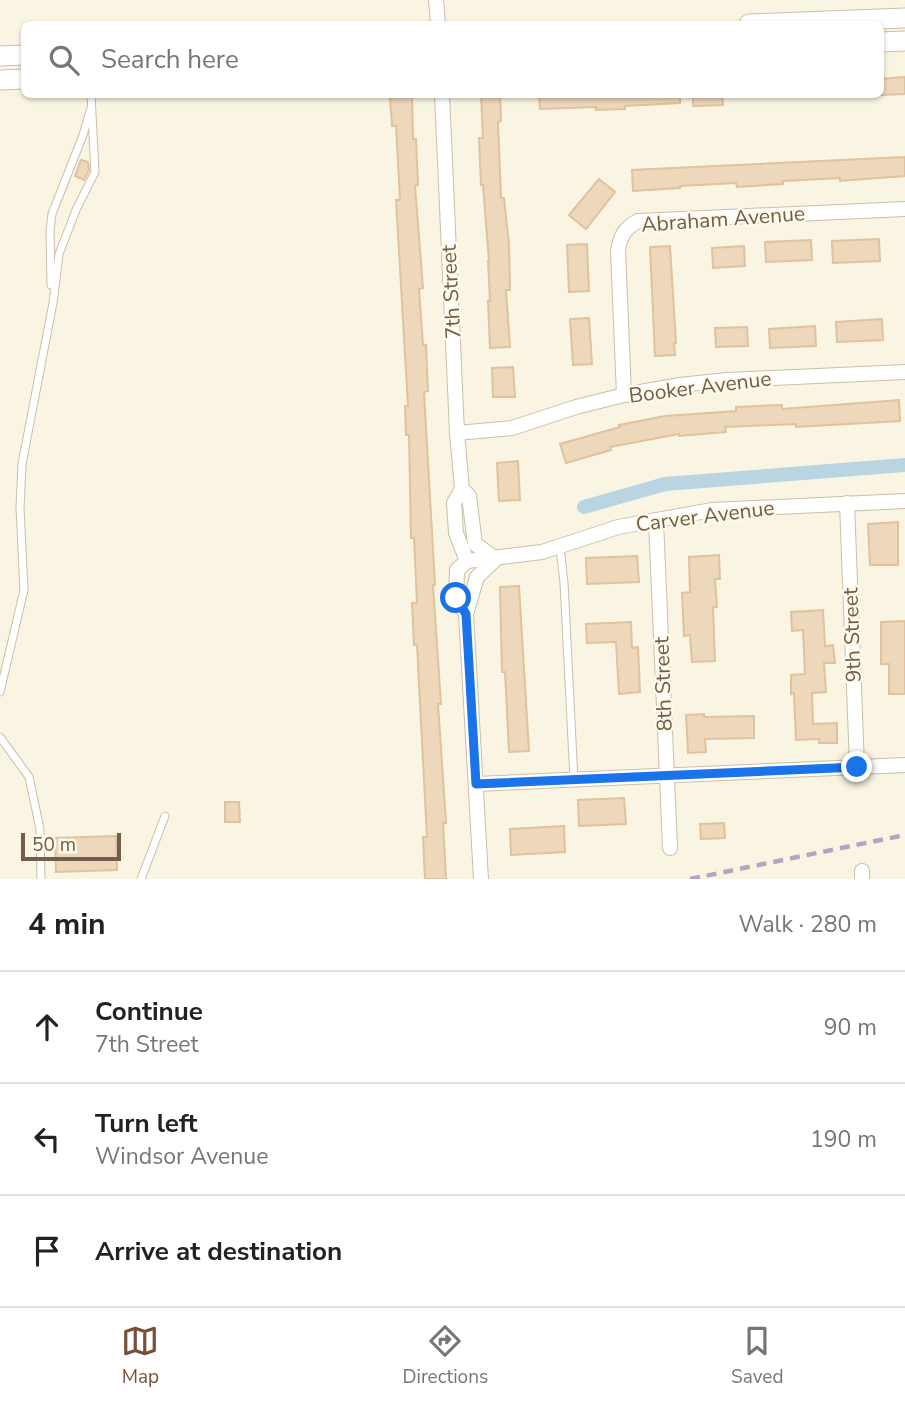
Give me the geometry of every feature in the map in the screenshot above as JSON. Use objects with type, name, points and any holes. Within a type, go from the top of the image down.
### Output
[{"type":"main road","points":[[827,21],[905,18]]},
{"type":"main road","points":[[884,42],[905,41]]},
{"type":"main road","points":[[0,56],[21,55]]},
{"type":"main road","points":[[0,80],[21,79]]},
{"type":"street","points":[[436,0],[438,21]]},
{"type":"street","name":"7th Street","points":[[442,98],[457,433],[462,489],[454,503],[456,533],[467,561]]},
{"type":"street","name":"Abraham Avenue","points":[[624,395],[618,251],[623,232],[630,225],[638,221],[905,209]]},
{"type":"street","name":"Booker Avenue","points":[[457,433],[512,428],[576,407],[680,385],[727,380],[905,372]]},
{"type":"street","name":"7th Street","points":[[462,489],[469,496],[475,544],[496,559]]},
{"type":"street","name":"Carver Avenue","points":[[467,561],[496,559],[560,547],[618,527],[734,508],[905,501]]},
{"type":"street","name":"9th Street","points":[[847,503],[857,767]]},
{"type":"street","name":"8th Street","points":[[656,520],[670,848]]},
{"type":"street","points":[[481,879],[466,614],[477,577],[496,559]]},
{"type":"street","points":[[466,614],[456,598],[457,570],[467,561]]},
{"type":"street","points":[[476,784],[905,765]]},
{"type":"lane","points":[[0,692],[24,590],[20,508],[23,464],[53,303],[59,254],[76,210],[95,172],[91,98]]},
{"type":"lane","points":[[53,303],[50,263],[52,214],[83,135],[92,104]]},
{"type":"lane","points":[[560,547],[574,780]]},
{"type":"lane","points":[[0,738],[29,777],[40,829],[41,879]]},
{"type":"lane","points":[[141,879],[165,816]]},
{"type":"building","points":[[905,77],[905,94],[884,95],[884,79]]},
{"type":"building","points":[[390,98],[412,98],[418,185],[415,186],[423,288],[419,289],[428,391],[424,392],[441,704],[438,704],[446,823],[443,823],[446,879],[425,879],[423,837],[427,837],[417,645],[414,645],[412,603],[417,603],[414,538],[411,538],[409,435],[406,435],[405,406],[408,406],[396,200],[400,200],[396,126],[392,126]]},
{"type":"building","points":[[481,98],[500,98],[501,121],[498,122],[501,198],[504,198],[509,244],[510,290],[506,290],[510,347],[490,348],[489,261],[479,138],[483,138]]},
{"type":"building","points":[[539,98],[680,98],[680,103],[625,106],[625,109],[540,109]]},
{"type":"building","points":[[693,98],[722,98],[723,105],[693,106]]},
{"type":"building","points":[[905,157],[905,176],[840,181],[840,178],[783,181],[783,184],[737,187],[736,183],[680,186],[633,191],[632,170]]},
{"type":"building","points":[[81,160],[88,162],[89,170],[84,180],[75,176]]},
{"type":"building","points":[[599,179],[615,192],[586,229],[569,215]]},
{"type":"building","points":[[879,239],[880,261],[833,263],[832,241]]},
{"type":"building","points":[[811,240],[812,260],[766,262],[765,242]]},
{"type":"building","points":[[587,244],[589,291],[569,292],[567,245]]},
{"type":"building","points":[[670,246],[675,355],[655,356],[650,247]]},
{"type":"building","points":[[744,246],[745,266],[713,268],[712,248]]},
{"type":"building","points":[[589,318],[592,364],[573,365],[570,319]]},
{"type":"building","points":[[882,319],[883,340],[837,342],[836,322]]},
{"type":"building","points":[[815,326],[816,346],[770,348],[769,329]]},
{"type":"building","points":[[747,327],[748,346],[716,347],[715,328]]},
{"type":"building","points":[[513,367],[515,397],[493,397],[492,368]]},
{"type":"building","points":[[899,400],[900,421],[796,427],[796,424],[725,427],[726,432],[679,434],[610,447],[611,450],[566,463],[560,444],[620,427],[619,425],[665,416],[736,411],[736,407],[782,405],[782,409]]},
{"type":"building","points":[[518,461],[520,500],[499,501],[497,463]]},
{"type":"building","points":[[898,522],[898,565],[870,565],[868,524]]},
{"type":"building","points":[[719,555],[720,579],[715,579],[717,607],[713,607],[715,661],[692,662],[690,635],[684,636],[682,593],[690,592],[689,557]]},
{"type":"building","points":[[637,556],[639,582],[587,584],[586,558]]},
{"type":"building","points":[[519,586],[529,751],[509,752],[505,672],[502,672],[500,587]]},
{"type":"building","points":[[823,610],[825,646],[833,645],[835,663],[824,663],[826,692],[812,693],[813,724],[837,723],[837,743],[819,743],[819,739],[796,740],[794,693],[791,694],[791,675],[805,674],[803,630],[792,631],[791,612]]},
{"type":"building","points":[[905,621],[905,694],[889,694],[889,664],[881,664],[881,622]]},
{"type":"building","points":[[631,622],[632,648],[638,647],[640,692],[619,694],[616,642],[587,643],[586,624]]},
{"type":"building","points":[[704,714],[704,717],[754,716],[754,738],[705,739],[706,752],[688,753],[686,715]]},
{"type":"building","points":[[624,798],[626,824],[579,826],[578,800]]},
{"type":"building","points":[[225,802],[239,802],[240,822],[225,822]]},
{"type":"building","points":[[724,823],[725,838],[701,839],[700,824]]},
{"type":"building","points":[[564,826],[565,852],[511,855],[510,829]]},
{"type":"building","points":[[116,836],[117,870],[56,872],[55,838]]},
{"type":"waterway","points":[[584,507],[665,484],[905,465]]},
{"type":"railway","points":[[690,879],[905,835]]},
{"type":"route","points":[[456,598],[466,614],[476,784],[857,767]]}]
